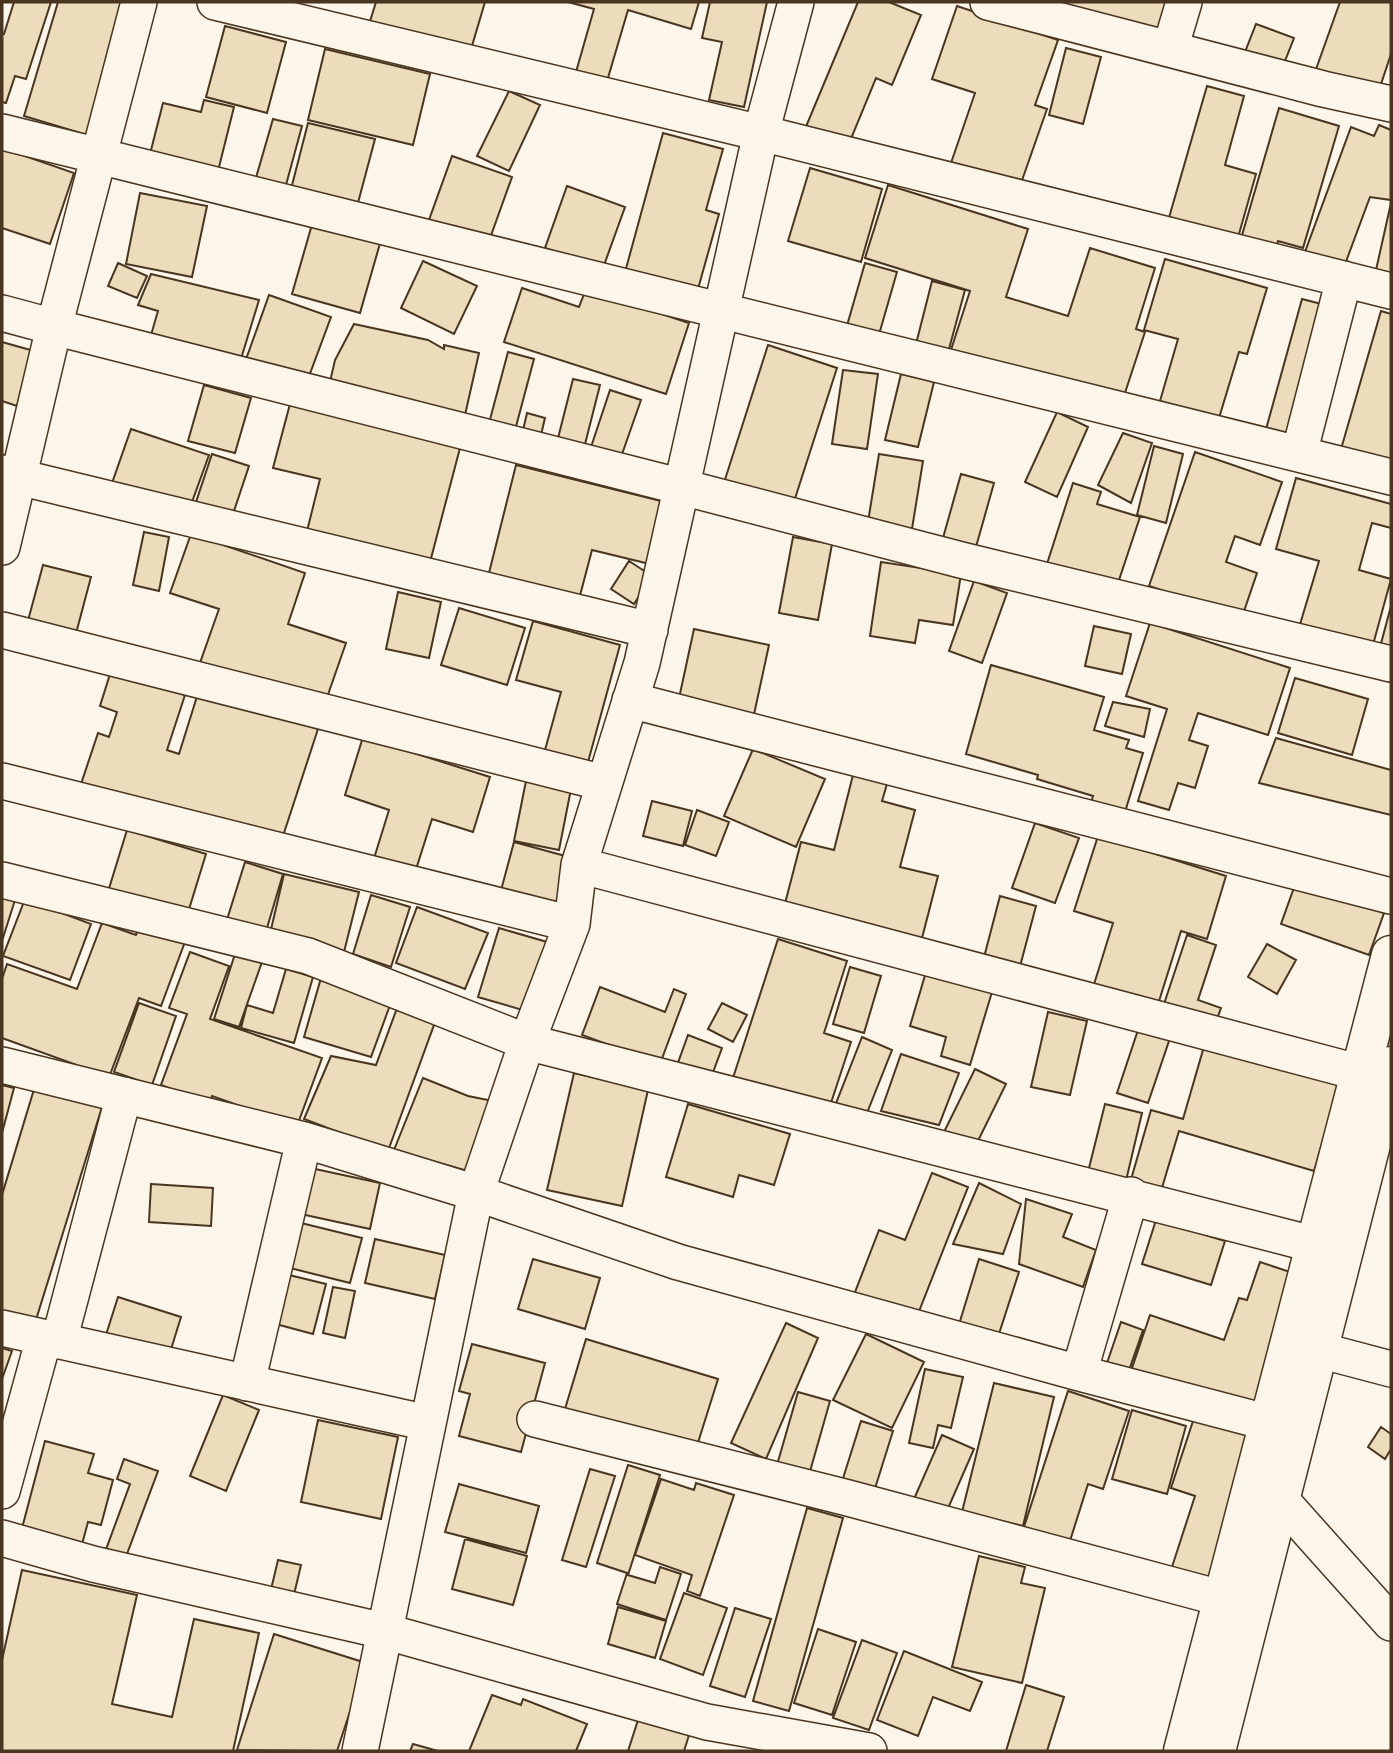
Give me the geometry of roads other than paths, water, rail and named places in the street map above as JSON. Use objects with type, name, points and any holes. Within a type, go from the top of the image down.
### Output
[{"type":"main road","points":[[1216,1751],[1319,1350],[1376,1070],[1391,955]]},
{"type":"main road","points":[[1183,1751],[1316,1245],[1376,1070]]},
{"type":"street","points":[[2,547],[10,475],[54,327],[139,2]]},
{"type":"street","points":[[215,2],[761,133],[1391,291]]},
{"type":"street","points":[[360,1751],[476,1193],[527,1042],[572,924],[579,865],[650,630],[761,133],[796,2]]},
{"type":"street","points":[[988,2],[1323,89],[1391,104]]},
{"type":"street","points":[[1170,49],[1184,2]]},
{"type":"street","points":[[2,132],[1391,477]]},
{"type":"street","points":[[1299,454],[1344,279]]},
{"type":"street","points":[[2,313],[961,560],[1391,664]]},
{"type":"street","points":[[10,475],[650,630]]},
{"type":"street","points":[[2,630],[604,783]]},
{"type":"street","points":[[631,700],[1391,896]]},
{"type":"street","points":[[2,780],[572,924]]},
{"type":"street","points":[[579,865],[1376,1070]]},
{"type":"street","points":[[2,880],[309,956],[527,1042],[1316,1245]]},
{"type":"street","points":[[2,1065],[304,1140],[476,1193],[678,1262],[1270,1423]]},
{"type":"street","points":[[2,1491],[52,1339],[124,1095]]},
{"type":"street","points":[[247,1383],[304,1140]]},
{"type":"street","points":[[1079,1373],[1130,1195]]},
{"type":"street","points":[[2,1328],[428,1423]]},
{"type":"street","points":[[1319,1350],[1391,1369]]},
{"type":"street","points":[[535,1419],[848,1498],[1224,1599]]},
{"type":"street","points":[[1281,1500],[1391,1623]]},
{"type":"street","points":[[2,1538],[93,1564],[384,1632],[702,1737],[869,1751]]}]
